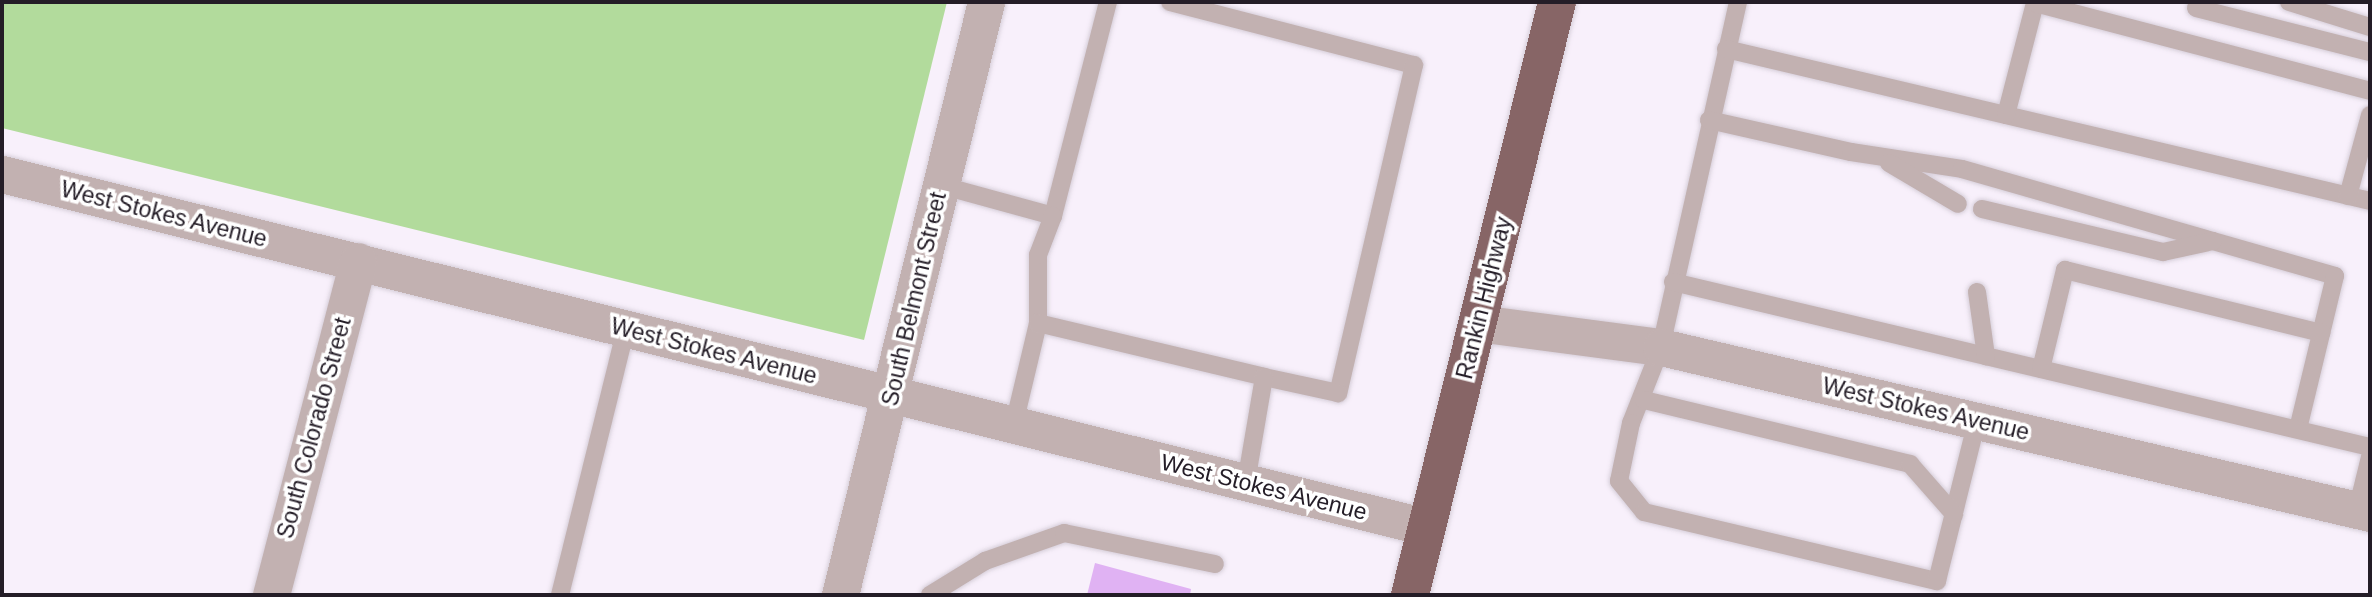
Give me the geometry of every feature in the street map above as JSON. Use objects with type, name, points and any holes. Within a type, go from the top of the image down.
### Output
[{"type":"highway","name":"Rankin Highway","points":[[1410,595],[1557,2]]},
{"type":"street","name":"South Belmont Street","points":[[840,595],[892,396],[940,185],[986,2]]},
{"type":"street","name":"West Stokes Avenue","points":[[2,174],[1426,527]]},
{"type":"street","name":"South Colorado Street","points":[[271,595],[358,261]]},
{"type":"street","name":"West Stokes Avenue","points":[[1478,323],[1661,347],[2364,511]]},
{"type":"lane","points":[[1014,424],[1038,323],[1038,256],[1053,216],[1108,2]]},
{"type":"lane","points":[[1038,323],[1338,393],[1414,65],[1170,2]]},
{"type":"lane","points":[[1738,2],[1709,120],[1661,347],[1644,400],[1631,423],[1619,481],[1644,512],[1937,581],[1977,421]]},
{"type":"lane","points":[[2289,2],[2370,27]]},
{"type":"lane","points":[[2006,115],[2035,3],[2370,91]]},
{"type":"lane","points":[[2196,8],[2370,52]]},
{"type":"lane","points":[[1726,49],[2370,201]]},
{"type":"lane","points":[[2348,196],[2370,115]]},
{"type":"lane","points":[[1709,120],[1879,157],[1962,169],[2335,276],[2298,429]]},
{"type":"lane","points":[[1879,157],[1958,204]]},
{"type":"lane","points":[[940,185],[1053,216]]},
{"type":"lane","points":[[1982,209],[2163,252],[2213,241]]},
{"type":"lane","points":[[2040,369],[2066,270],[2321,333]]},
{"type":"lane","points":[[1673,282],[2370,447]]},
{"type":"lane","points":[[1977,292],[1986,356]]},
{"type":"lane","points":[[560,595],[625,328]]},
{"type":"lane","points":[[1246,482],[1264,377]]},
{"type":"lane","points":[[1644,400],[1910,464],[1954,514]]},
{"type":"lane","points":[[2364,511],[2370,457]]},
{"type":"lane","points":[[930,595],[985,561],[1064,533],[1216,564]]},
{"type":"green space","points":[[2,2],[947,2],[864,340],[2,128]]},
{"type":"building","points":[[1095,563],[1191,589],[1190,595],[1087,595]]}]
